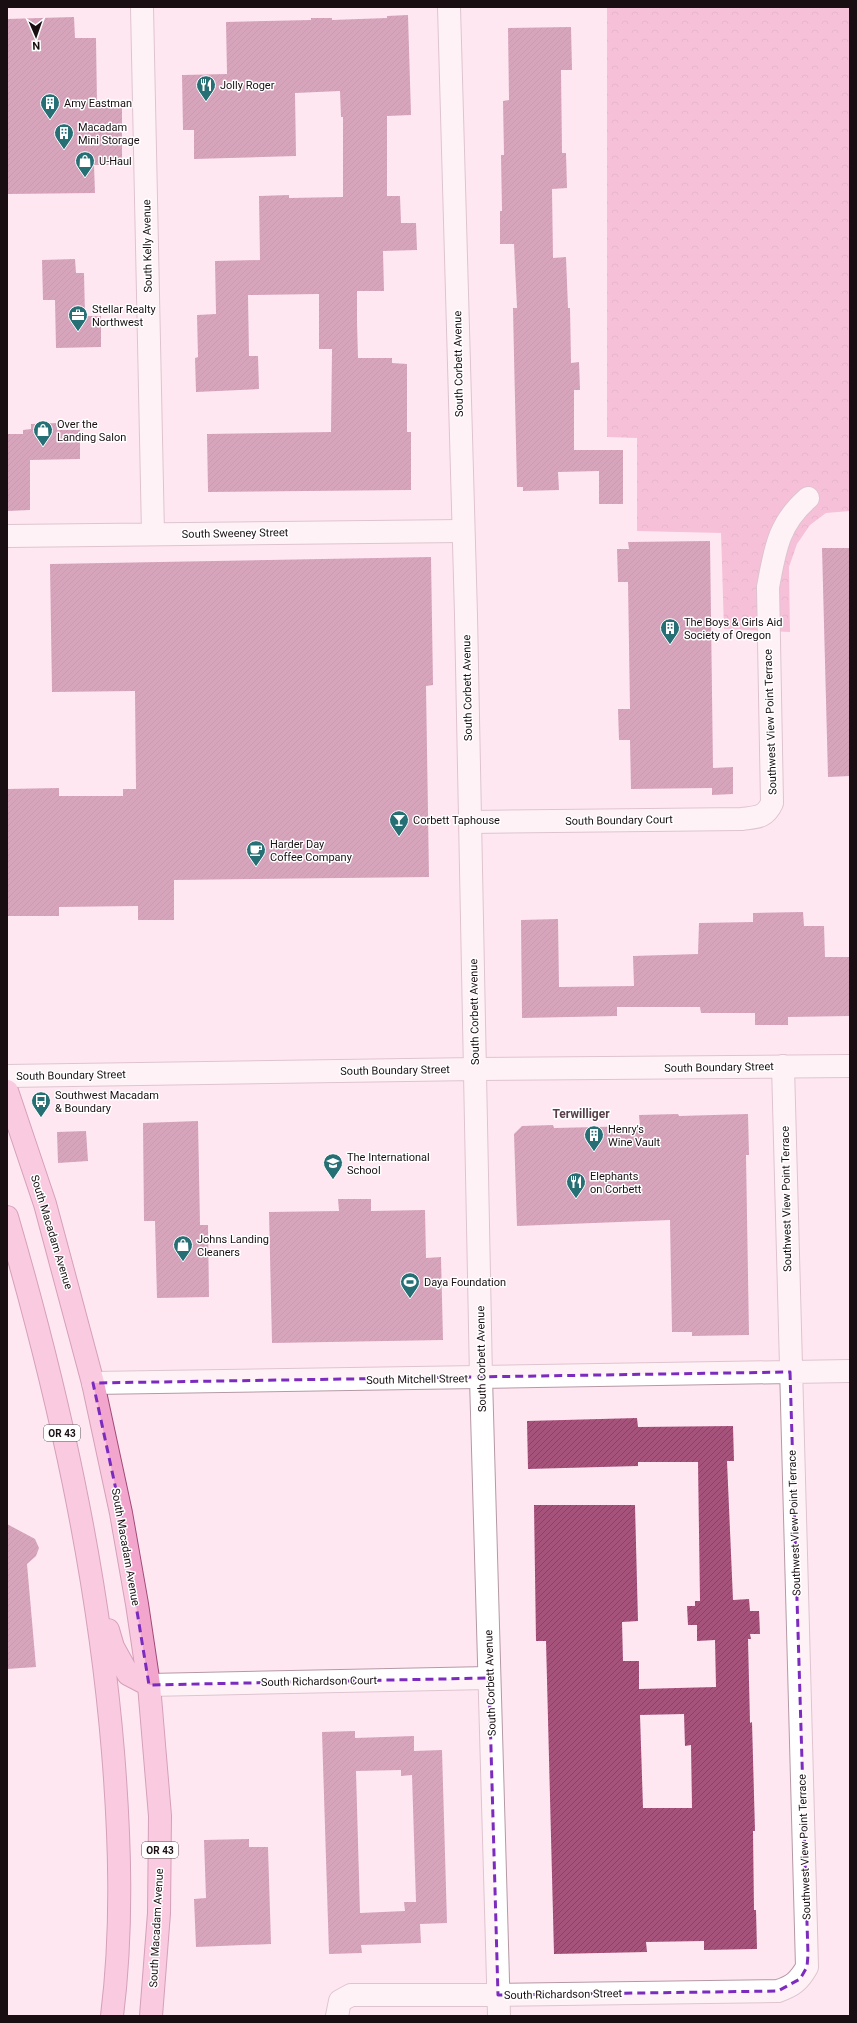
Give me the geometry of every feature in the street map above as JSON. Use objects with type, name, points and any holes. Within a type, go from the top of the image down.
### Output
[{"type":"main road","name":"South Macadam Avenue","points":[[7,1091],[45,1204],[93,1382],[122,1513],[149,1685],[160,1816],[159,1913],[151,2016]]},
{"type":"main road","name":"OR 43","points":[[7,1217],[29,1293],[51,1380],[91,1573],[108,1689],[117,1815],[119,1916],[112,2016]]},
{"type":"main road","points":[[91,1573],[113,1647],[128,1674],[149,1685]]},
{"type":"street","name":"South Kelly Avenue","points":[[142,7],[153,534]]},
{"type":"street","name":"South Corbett Avenue","points":[[450,7],[470,822],[481,1378],[498,2006]]},
{"type":"street","name":"Southwest View Point Terrace","points":[[767,812],[772,803],[768,587],[773,558],[781,534],[793,511],[808,498]]},
{"type":"street","name":"South Sweeney Street","points":[[7,536],[462,531]]},
{"type":"street","name":"South Boundary Court","points":[[470,822],[742,819],[758,817],[767,812]]},
{"type":"street","name":"Southwest View Point Terrace","points":[[783,1066],[790,1372],[808,1955],[806,1967],[800,1979]]},
{"type":"street","name":"South Boundary Street","points":[[7,1076],[474,1069],[850,1066]]},
{"type":"street","name":"South Mitchell Street","points":[[93,1382],[481,1378],[850,1371]]},
{"type":"street","name":"South Richardson Court","points":[[149,1685],[489,1678]]},
{"type":"street","name":"South Richardson Street","points":[[337,2016],[340,2001],[351,1995],[498,2006],[778,1991],[791,1986],[800,1979]]},
{"type":"highlighted area","points":[[790,1372],[808,1955],[807,1967],[800,1979],[778,1991],[498,1995],[489,1678],[149,1685],[121,1513],[93,1383]]},
{"type":"green space","points":[[607,7],[850,7],[850,511],[826,513],[810,525],[797,544],[789,567],[790,632],[724,629],[721,533],[637,531],[637,438],[607,437]]},
{"type":"building","points":[[408,15],[411,115],[387,116],[387,196],[400,196],[401,223],[416,223],[417,250],[383,251],[384,291],[357,291],[357,322],[358,358],[392,358],[392,363],[407,364],[407,432],[411,432],[411,490],[208,492],[207,434],[331,432],[332,349],[319,349],[319,294],[248,295],[249,356],[258,356],[259,389],[196,392],[195,358],[198,357],[197,315],[216,314],[215,261],[260,260],[259,196],[289,195],[289,198],[343,197],[343,117],[341,117],[340,91],[295,93],[296,156],[194,159],[194,130],[183,130],[182,75],[227,74],[226,22],[311,20],[311,18],[332,18],[332,20],[387,18],[387,16]]},
{"type":"building","points":[[74,17],[75,38],[96,38],[97,104],[122,104],[122,165],[94,165],[95,193],[7,194],[7,19]]},
{"type":"building","points":[[571,27],[572,70],[561,70],[562,153],[566,153],[567,188],[552,189],[553,258],[566,257],[568,308],[570,308],[571,363],[579,362],[580,390],[574,390],[574,450],[623,450],[623,504],[599,504],[599,471],[558,472],[559,490],[523,491],[523,487],[517,487],[513,308],[517,308],[514,244],[500,244],[500,211],[502,211],[501,155],[504,155],[503,101],[509,100],[508,28]]},
{"type":"building","points":[[75,259],[76,273],[84,273],[85,316],[101,316],[101,347],[56,348],[55,300],[43,300],[42,260]]},
{"type":"building","name":"Over the Landing Salon","points":[[57,423],[57,430],[80,430],[80,459],[30,460],[30,510],[7,511],[7,434],[23,434],[23,430],[31,429],[31,424]]},
{"type":"building","name":"The Boys & Girls Aid Society of Oregon","points":[[710,541],[713,768],[733,767],[733,794],[712,795],[712,788],[631,789],[630,740],[619,740],[618,709],[630,709],[628,582],[618,582],[617,549],[629,549],[628,542]]},
{"type":"building","points":[[822,548],[850,548],[850,776],[828,777]]},
{"type":"building","points":[[431,557],[433,685],[426,686],[429,877],[174,880],[174,920],[138,920],[138,906],[59,907],[59,916],[7,916],[7,789],[59,788],[59,796],[123,796],[123,789],[136,789],[135,691],[52,692],[50,564]]},
{"type":"building","points":[[803,912],[804,926],[824,926],[825,957],[850,957],[850,1016],[788,1017],[788,1025],[755,1025],[755,1013],[701,1013],[700,1007],[617,1007],[617,1016],[522,1018],[521,920],[558,919],[559,987],[634,986],[633,956],[698,954],[699,923],[753,922],[753,913]]},
{"type":"building","points":[[678,1114],[679,1116],[748,1114],[749,1155],[746,1155],[749,1335],[692,1336],[692,1332],[672,1332],[670,1220],[517,1226],[514,1134],[522,1126],[553,1125],[554,1128],[640,1126],[639,1115]]},
{"type":"building","points":[[198,1121],[200,1225],[208,1225],[209,1297],[157,1298],[155,1221],[144,1221],[143,1123]]},
{"type":"building","points":[[86,1131],[88,1161],[58,1163],[57,1132]]},
{"type":"building","points":[[338,1199],[371,1199],[371,1211],[425,1210],[426,1258],[441,1257],[443,1340],[272,1343],[269,1212],[339,1211]]},
{"type":"building","points":[[637,1418],[638,1427],[733,1426],[734,1461],[727,1461],[733,1600],[749,1599],[750,1611],[759,1611],[760,1634],[750,1634],[751,1639],[748,1639],[755,1831],[753,1831],[754,1910],[756,1910],[757,1949],[704,1950],[704,1941],[646,1942],[647,1952],[554,1954],[546,1641],[536,1641],[534,1505],[635,1505],[638,1621],[622,1622],[623,1661],[639,1661],[639,1689],[716,1687],[715,1640],[697,1641],[697,1625],[688,1625],[687,1606],[695,1606],[695,1601],[700,1601],[698,1462],[638,1462],[638,1466],[528,1469],[527,1421]],"holes":[[[684,1714],[685,1746],[691,1745],[692,1808],[643,1808],[640,1715]]]},
{"type":"building","points":[[7,1524],[35,1539],[39,1548],[36,1556],[27,1564],[36,1667],[7,1669]]},
{"type":"building","points":[[355,1731],[355,1738],[414,1736],[414,1751],[442,1750],[447,1923],[420,1924],[421,1943],[361,1945],[362,1953],[329,1954],[322,1732]],"holes":[[[401,1770],[401,1776],[412,1775],[416,1902],[404,1902],[405,1911],[360,1913],[356,1771]]]},
{"type":"building","points":[[249,1839],[249,1847],[268,1847],[271,1944],[196,1947],[194,1899],[206,1898],[204,1840]]},
{"type":"place","name":"Jolly Roger","points":[[206,102]]},
{"type":"place","name":"Amy Eastman","points":[[50,120]]},
{"type":"place","name":"Macadam Mini Storage","points":[[64,150]]},
{"type":"place","name":"U-Haul","points":[[85,178]]},
{"type":"place","name":"Stellar Realty Northwest","points":[[78,332]]},
{"type":"place","name":"Over the Landing Salon","points":[[43,447]]},
{"type":"place","name":"The Boys & Girls Aid Society of Oregon","points":[[670,645]]},
{"type":"place","name":"Corbett Taphouse","points":[[399,837]]},
{"type":"place","name":"Harder Day Coffee Company","points":[[256,867]]},
{"type":"place","name":"Southwest Macadam & Boundary","points":[[41,1118]]},
{"type":"place","name":"Henry's Wine Vault","points":[[594,1152]]},
{"type":"place","name":"The International School","points":[[333,1180]]},
{"type":"place","name":"Elephants on Corbett","points":[[576,1199]]},
{"type":"place","name":"Johns Landing Cleaners","points":[[183,1262]]},
{"type":"place","name":"Daya Foundation","points":[[410,1299]]},
{"type":"district","name":"Terwilliger","points":[[581,1114]]}]
